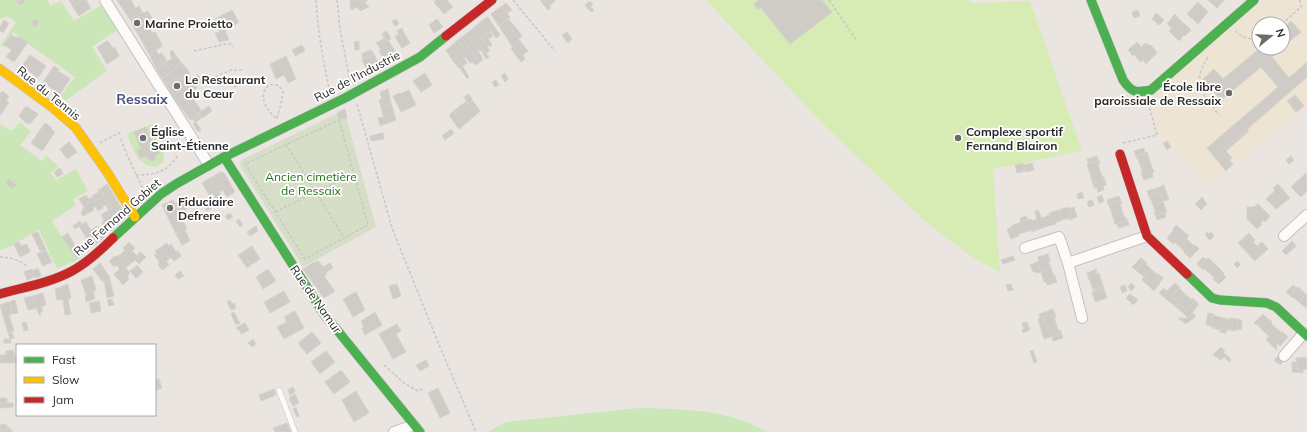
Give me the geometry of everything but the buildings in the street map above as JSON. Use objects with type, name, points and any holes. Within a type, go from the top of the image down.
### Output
[{"type":"street","points":[[105,0],[209,165]]},
{"type":"street","name":"Rue de l'Industrie","points":[[224,157],[354,93],[420,57],[492,0]]},
{"type":"street","points":[[1091,0],[1123,80],[1129,90],[1136,93],[1148,90],[1254,0]]},
{"type":"street","name":"Rue du Tennis","points":[[0,69],[60,114],[76,128],[107,172],[135,217]]},
{"type":"street","points":[[1120,154],[1147,236],[1212,298],[1220,300],[1267,303],[1276,307],[1306,334],[1284,356]]},
{"type":"street","name":"Rue Fernand Gobiet","points":[[0,294],[49,280],[72,271],[100,251],[161,194],[224,157]]},
{"type":"street","name":"Rue de Namur","points":[[224,157],[316,302],[354,352],[417,428]]},
{"type":"street","points":[[1284,236],[1307,215]]},
{"type":"street","points":[[1068,263],[1147,236]]},
{"type":"street","points":[[1025,248],[1059,237],[1068,263],[1082,318]]},
{"type":"street","points":[[394,432],[417,428]]},
{"type":"lane","points":[[279,390],[295,432]]},
{"type":"path","points":[[316,0],[317,20],[324,67],[332,104]]},
{"type":"path","points":[[337,0],[340,29],[354,93],[392,228],[476,432]]},
{"type":"path","points":[[513,0],[555,52]]},
{"type":"path","points":[[830,0],[857,41]]},
{"type":"path","points":[[1291,16],[1301,7],[1300,0]]},
{"type":"path","points":[[1226,24],[1243,38],[1251,39]]},
{"type":"path","points":[[194,51],[226,44],[230,44],[233,47]]},
{"type":"path","points":[[1209,55],[1202,65],[1199,80],[1204,94],[1219,115]]},
{"type":"path","points":[[211,79],[231,70],[242,70]]},
{"type":"path","points":[[234,87],[247,81]]},
{"type":"path","points":[[273,84],[277,85],[283,91],[277,119],[268,110],[263,97],[263,92],[266,88],[273,84]]},
{"type":"path","points":[[1120,154],[1124,142],[1157,135],[1148,90]]},
{"type":"path","points":[[339,120],[354,174],[368,225],[305,259],[245,164],[339,120]]},
{"type":"path","points":[[121,138],[142,187]]},
{"type":"path","points":[[286,144],[344,238]]},
{"type":"path","points":[[136,175],[144,175],[165,169],[173,164],[178,155]]},
{"type":"path","points":[[275,212],[354,174]]},
{"type":"path","points":[[0,257],[17,261],[25,264],[27,267]]},
{"type":"path","points":[[384,365],[404,383],[418,391],[422,389]]},
{"type":"shaded area","name":"École libre paroissiale de Ressaix","points":[[1262,0],[1307,0],[1307,106],[1210,184],[1158,134],[1146,95]]},
{"type":"green space","points":[[0,0],[48,0],[50,6],[61,1],[74,21],[103,4],[119,29],[92,47],[107,71],[65,101],[61,95],[75,77],[13,32],[3,47],[1,45],[16,22],[7,16],[1,19],[0,18]]},
{"type":"green space","name":"Complexe sportif Fernand Blairon","points":[[706,0],[969,0],[971,3],[1030,1],[1082,151],[993,169],[1000,272],[972,257],[926,222],[825,126]]},
{"type":"green space","name":"Ancien cimetière de Ressaix","points":[[344,110],[376,227],[303,267],[240,165],[241,160]]},
{"type":"green space","points":[[20,122],[31,132],[20,145],[42,161],[46,155],[59,167],[51,172],[56,180],[76,169],[88,191],[73,199],[76,205],[52,221],[77,260],[57,269],[39,230],[11,246],[0,250],[0,124],[12,131]]},
{"type":"green space","points":[[151,124],[154,127],[164,154],[163,162],[156,167],[144,164],[140,160],[134,151],[127,134]]},
{"type":"green space","points":[[639,408],[694,410],[721,414],[747,422],[767,432],[488,432],[506,422]]},
{"type":"traffic: fast","points":[[1091,0],[1123,80],[1132,90],[1138,92],[1151,90],[1254,0]]},
{"type":"traffic: fast","points":[[113,238],[161,194],[176,184],[224,157],[345,98],[420,57],[446,36]]},
{"type":"traffic: fast","points":[[224,157],[324,314],[420,432]]},
{"type":"traffic: fast","points":[[1187,274],[1212,298],[1220,300],[1267,303],[1276,307],[1307,336]]},
{"type":"traffic: slow","points":[[0,69],[53,108],[76,128],[107,172],[135,217]]},
{"type":"traffic: jam","points":[[446,36],[492,0]]},
{"type":"traffic: jam","points":[[1120,154],[1147,236],[1187,274]]},
{"type":"traffic: jam","points":[[0,294],[46,282],[64,275],[78,268],[99,252],[113,238]]},
{"type":"place","name":"Marine Proietto","points":[[137,23]]},
{"type":"place","name":"Le Restaurant du Cœur","points":[[177,86]]},
{"type":"place","name":"École libre paroissiale de Ressaix","points":[[1229,93]]},
{"type":"place","name":"Église Saint-Étienne","points":[[143,138]]},
{"type":"place","name":"Complexe sportif Fernand Blairon","points":[[958,138]]},
{"type":"place","name":"Fiduciaire Defrere","points":[[170,208]]},
{"type":"district","name":"Ressaix","points":[[142,99]]}]
